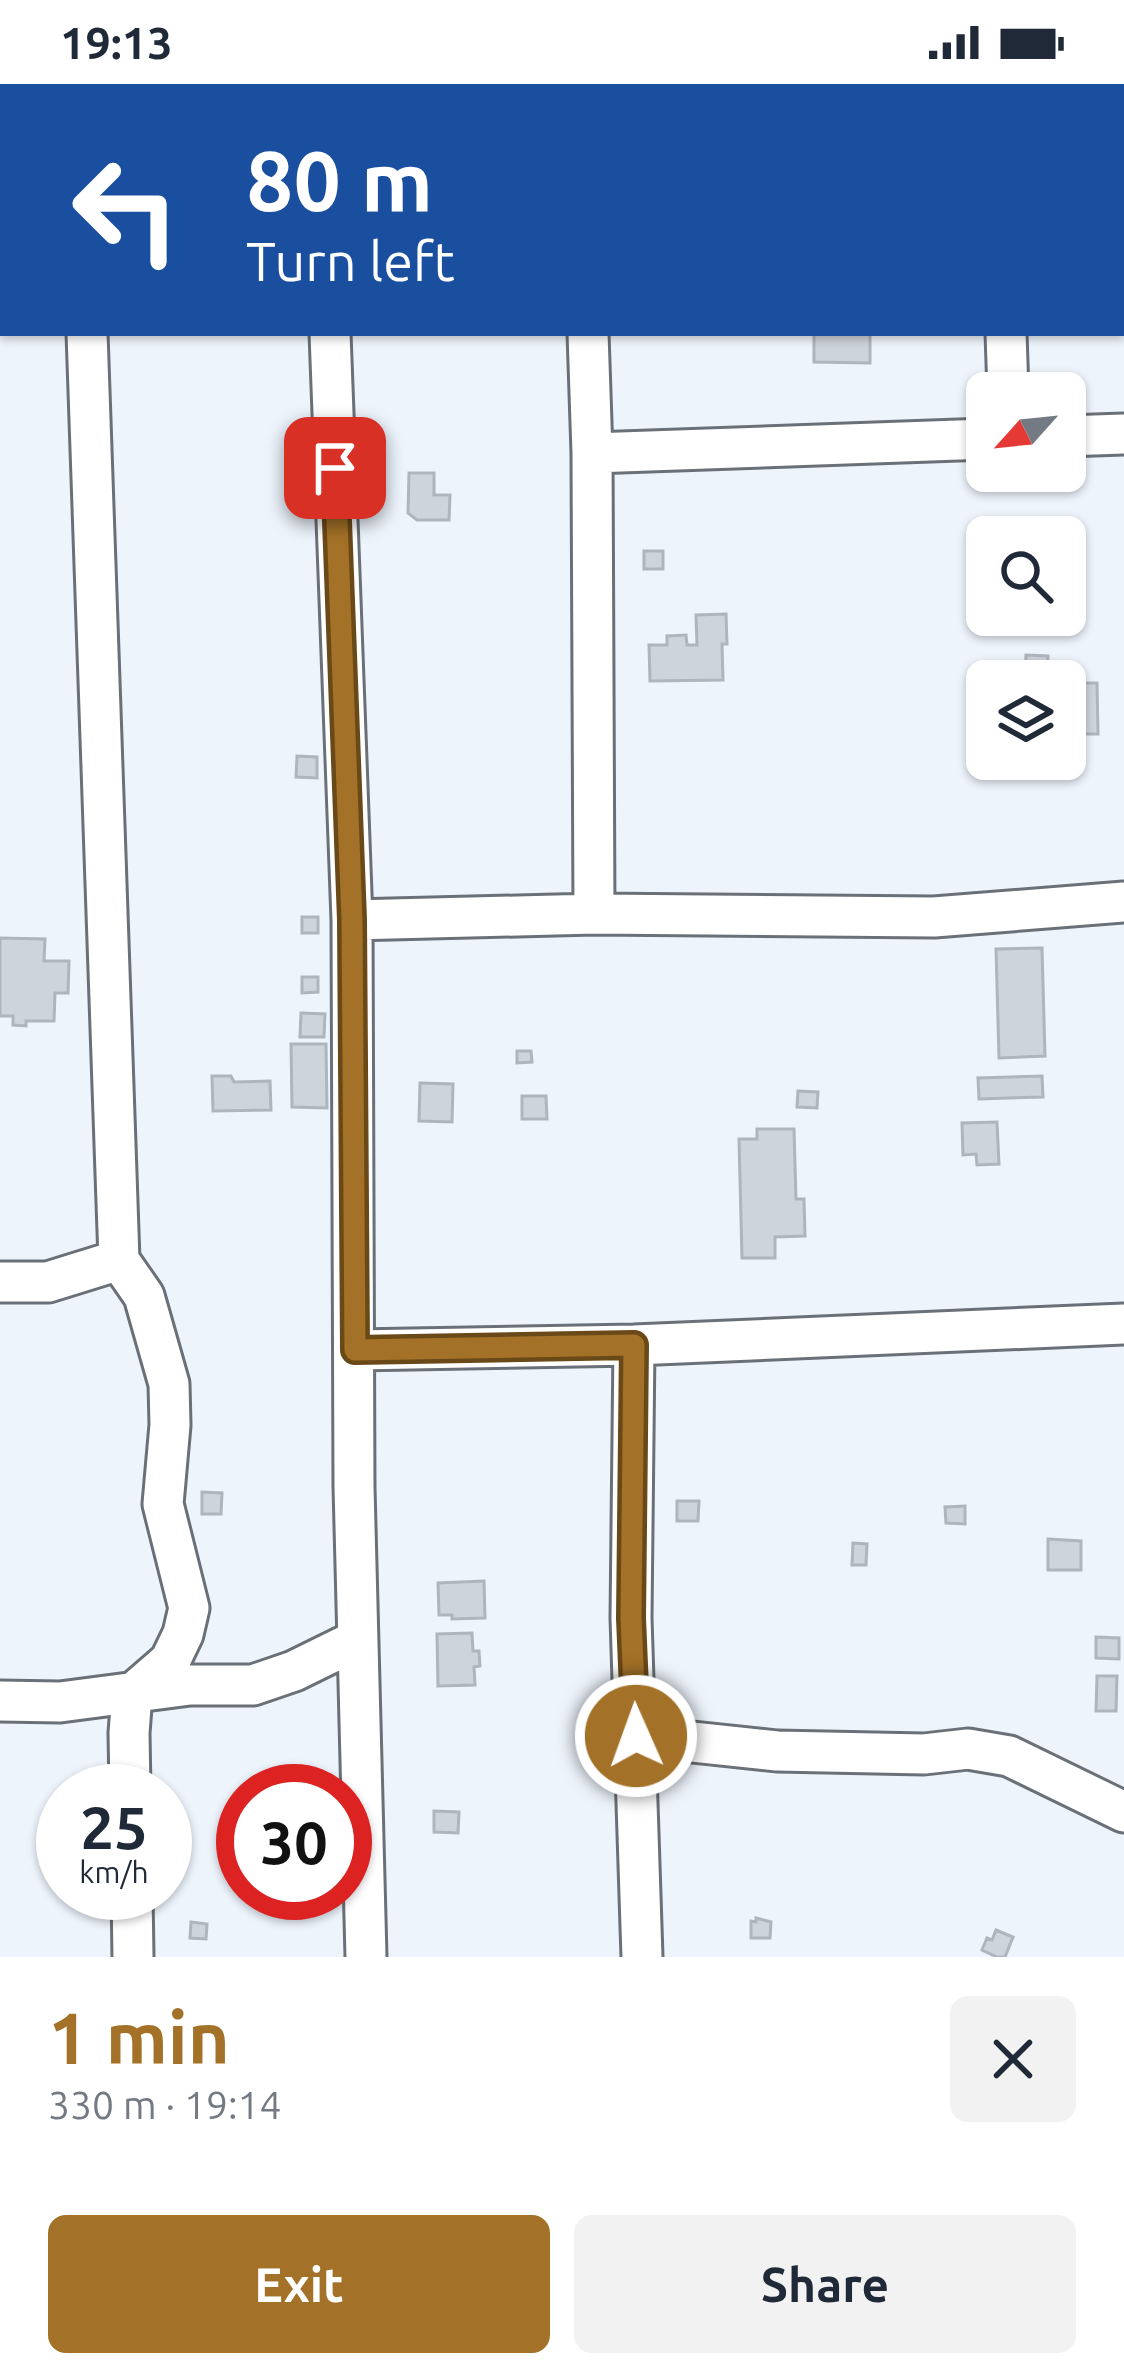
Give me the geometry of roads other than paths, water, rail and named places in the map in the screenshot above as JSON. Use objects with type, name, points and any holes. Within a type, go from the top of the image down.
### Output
[{"type":"street","points":[[87,336],[119,1260],[144,1296],[170,1384],[163,1504],[189,1608],[170,1660],[132,1694],[130,1764]]},
{"type":"street","points":[[330,336],[352,920],[354,1487],[366,1957]]},
{"type":"street","points":[[589,336],[594,914]]},
{"type":"street","points":[[1006,336],[1007,372]]},
{"type":"street","points":[[1086,435],[1124,434]]},
{"type":"street","points":[[592,453],[966,440]]},
{"type":"street","points":[[352,920],[594,914],[934,917],[1124,902]]},
{"type":"street","points":[[0,1282],[48,1282],[119,1260]]},
{"type":"street","points":[[355,1350],[634,1345],[1124,1324]]},
{"type":"street","points":[[634,1345],[631,1618],[642,1957]]},
{"type":"street","points":[[0,1702],[60,1702],[190,1685],[253,1685],[358,1640]]},
{"type":"street","points":[[636,1736],[777,1751],[924,1754],[968,1749],[1009,1756],[1124,1812]]},
{"type":"street","points":[[132,1920],[133,1957]]}]
